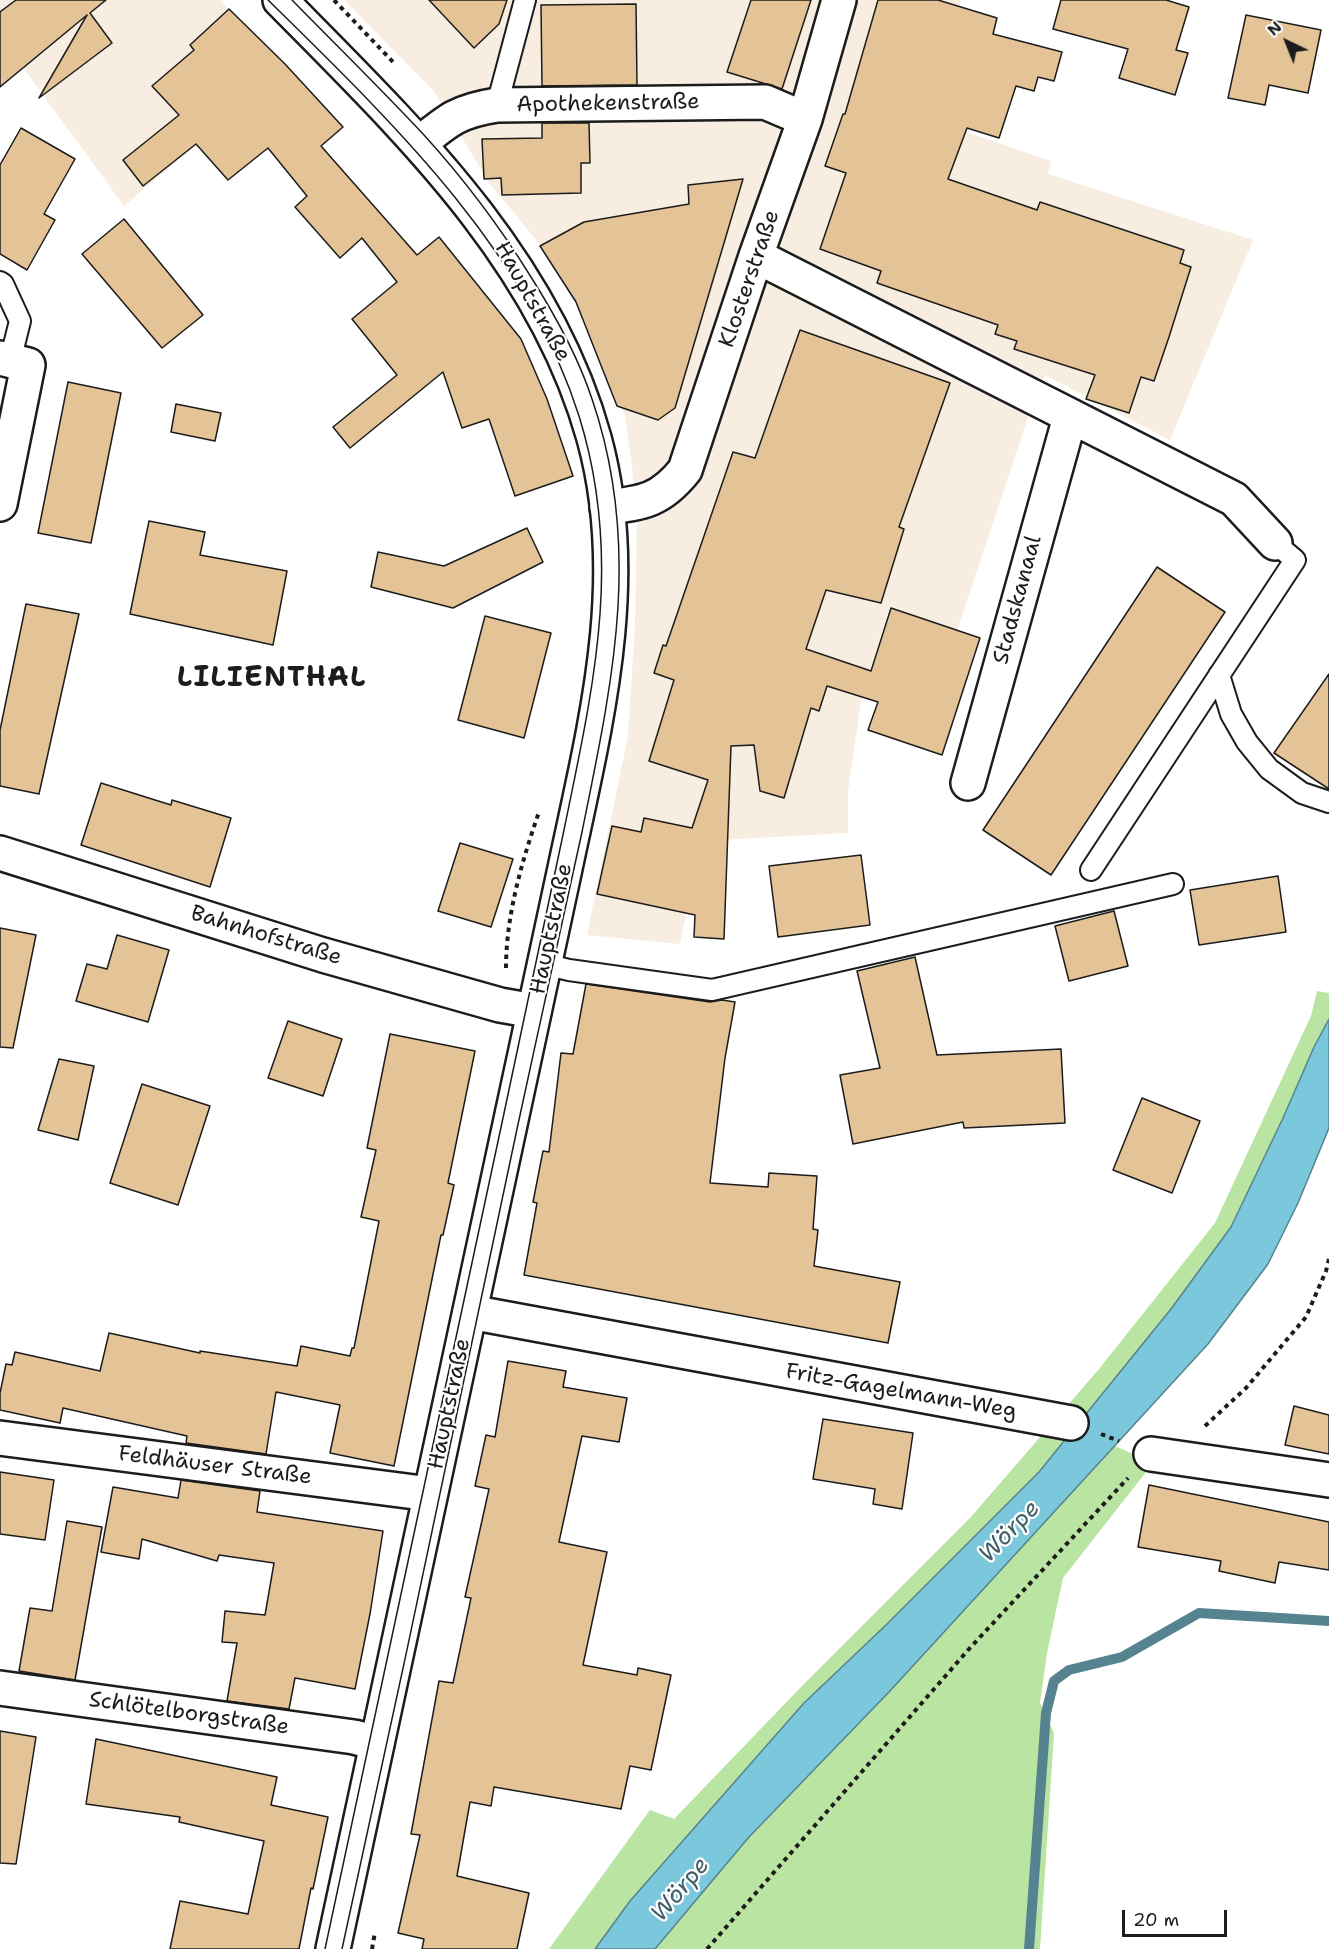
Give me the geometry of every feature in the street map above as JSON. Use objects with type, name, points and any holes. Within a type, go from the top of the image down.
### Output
[{"type":"street","name":"Hauptstraße","points":[[280,0],[419,144],[496,237],[549,324],[572,373],[599,460],[607,507],[611,587],[604,671],[579,803],[333,1949]]},
{"type":"street","name":"Klosterstraße","points":[[607,507],[633,504],[662,494],[686,470],[756,256],[805,119],[839,0]]},
{"type":"street","name":"Apothekenstraße","points":[[419,144],[446,121],[477,108],[497,105],[765,102],[805,119]]},
{"type":"street","points":[[756,256],[1234,499],[1275,543]]},
{"type":"street","points":[[0,504],[28,365],[5,359]]},
{"type":"street","name":"Stadskanaal","points":[[968,783],[1070,417]]},
{"type":"street","name":"Bahnhofstraße","points":[[0,853],[323,955],[500,1005],[534,1011]]},
{"type":"street","name":"Fritz-Gagelmann-Weg","points":[[470,1312],[1071,1423]]},
{"type":"street","name":"Feldhäuser Straße","points":[[0,1438],[430,1494]]},
{"type":"street","points":[[1151,1454],[1329,1480]]},
{"type":"street","name":"Schlötelborgstraße","points":[[0,1688],[354,1737],[377,1743]]},
{"type":"lane","points":[[497,105],[525,0]]},
{"type":"lane","points":[[0,282],[20,321],[5,359]]},
{"type":"lane","points":[[1091,870],[1295,560],[1275,543]]},
{"type":"lane","points":[[1218,675],[1231,714],[1247,742],[1269,769],[1302,793],[1329,802]]},
{"type":"lane","points":[[544,964],[569,970],[712,990],[1173,884]]},
{"type":"path","points":[[500,1005],[506,977],[506,951],[521,863],[540,810]]},
{"type":"path","points":[[1198,1433],[1246,1388],[1306,1317],[1329,1259]]},
{"type":"path","points":[[707,1949],[969,1649],[1151,1454],[1071,1423]]},
{"type":"shaded area","points":[[0,0],[220,0],[285,69],[124,206],[0,36]]},
{"type":"shaded area","points":[[344,0],[961,0],[925,118],[1051,161],[1048,174],[1253,240],[1170,440],[1045,375],[1026,423],[957,631],[888,611],[861,701],[848,791],[848,833],[701,841],[680,944],[587,935],[628,736],[635,626],[637,522],[632,466],[625,416],[601,346],[552,259],[490,184],[433,90]]},
{"type":"green space","points":[[1317,991],[1329,993],[1329,1019],[1231,1227],[1171,1309],[1039,1472],[886,1625],[804,1703],[630,1901],[595,1949],[549,1949],[650,1810],[674,1819],[801,1687],[970,1518],[1099,1369],[1215,1223],[1311,1016]]},
{"type":"green space","points":[[1113,1445],[1153,1463],[1063,1578],[1047,1653],[1040,1703],[1054,1733],[1040,1949],[655,1949],[749,1837],[889,1692]]},
{"type":"water","name":"Wörpe","points":[[1329,1019],[1329,1128],[1298,1203],[1268,1264],[1208,1344],[889,1692],[749,1837],[655,1949],[595,1949],[630,1901],[804,1703],[886,1625],[1039,1472],[1171,1309],[1231,1227]]},
{"type":"building","points":[[16,0],[106,0],[90,13],[112,43],[39,98],[87,15],[0,87],[0,12]]},
{"type":"building","points":[[429,0],[507,0],[499,24],[474,48]]},
{"type":"building","points":[[751,0],[811,0],[782,89],[727,72]]},
{"type":"building","points":[[878,0],[938,0],[997,18],[993,34],[1062,52],[1054,81],[1038,77],[1034,91],[1016,86],[999,138],[967,128],[948,179],[1037,210],[1040,202],[1184,250],[1180,263],[1191,267],[1169,337],[1154,381],[1141,377],[1129,413],[1086,399],[1095,375],[1014,349],[1017,341],[995,334],[998,325],[877,283],[881,271],[820,249],[846,173],[825,166],[843,114],[845,114]]},
{"type":"building","points":[[1061,0],[1166,0],[1189,7],[1176,50],[1188,53],[1175,95],[1119,78],[1128,49],[1053,29]]},
{"type":"building","points":[[636,4],[637,85],[542,86],[541,5]]},
{"type":"building","points":[[229,9],[285,64],[343,127],[321,146],[417,255],[439,237],[521,339],[547,399],[573,476],[515,496],[489,419],[462,428],[443,372],[350,448],[333,427],[397,375],[352,319],[397,282],[362,238],[340,258],[295,207],[307,196],[268,148],[228,180],[196,144],[143,186],[123,160],[179,115],[152,86],[194,50],[190,45]]},
{"type":"building","points":[[1246,15],[1321,30],[1308,93],[1269,85],[1265,105],[1228,98]]},
{"type":"building","points":[[542,123],[589,123],[590,163],[581,163],[581,193],[502,195],[501,178],[484,179],[482,139],[542,138]]},
{"type":"building","points":[[21,128],[75,159],[44,214],[55,220],[27,270],[0,254],[0,165]]},
{"type":"building","points":[[743,179],[675,408],[658,420],[617,406],[576,302],[540,246],[584,222],[689,204],[688,185]]},
{"type":"building","points":[[124,219],[203,315],[162,348],[82,254]]},
{"type":"building","points":[[800,330],[950,383],[899,527],[904,529],[881,603],[826,590],[806,649],[871,671],[891,608],[980,638],[942,755],[868,730],[878,702],[827,686],[819,711],[811,708],[784,798],[760,791],[754,745],[731,746],[724,939],[694,937],[695,915],[597,894],[612,826],[641,832],[644,818],[692,828],[708,780],[649,761],[674,680],[654,673],[663,645],[666,646],[733,452],[755,458]]},
{"type":"building","points":[[68,382],[121,393],[91,543],[38,533]]},
{"type":"building","points":[[176,404],[221,413],[215,441],[171,432]]},
{"type":"building","points":[[149,521],[205,532],[200,555],[287,571],[273,645],[130,614]]},
{"type":"building","points":[[527,528],[543,562],[453,608],[371,587],[378,552],[444,566]]},
{"type":"building","points":[[1157,567],[1225,612],[1051,875],[983,830]]},
{"type":"building","points":[[26,604],[79,614],[39,794],[0,786],[0,730]]},
{"type":"building","points":[[485,616],[551,633],[524,738],[458,720]]},
{"type":"building","points":[[1329,674],[1329,789],[1274,753]]},
{"type":"building","points":[[101,783],[171,805],[172,800],[231,818],[210,887],[81,845]]},
{"type":"building","points":[[460,843],[513,859],[491,927],[438,911]]},
{"type":"building","points":[[861,855],[870,925],[778,937],[769,866]]},
{"type":"building","points":[[1278,876],[1286,932],[1199,945],[1190,890]]},
{"type":"building","points":[[1114,911],[1128,966],[1069,981],[1055,926]]},
{"type":"building","points":[[0,928],[36,935],[13,1048],[0,1047]]},
{"type":"building","points":[[117,935],[169,950],[148,1022],[76,1001],[87,964],[107,969]]},
{"type":"building","points":[[915,957],[937,1055],[1061,1049],[1065,1123],[964,1128],[963,1122],[853,1144],[840,1075],[880,1068],[857,971]]},
{"type":"building","points":[[586,984],[710,1002],[722,1000],[735,1002],[725,1058],[710,1183],[768,1187],[769,1173],[817,1176],[813,1229],[818,1230],[814,1266],[900,1282],[888,1343],[524,1275],[537,1203],[533,1202],[543,1151],[549,1152],[561,1053],[573,1054]]},
{"type":"building","points":[[288,1021],[342,1039],[323,1096],[268,1078]]},
{"type":"building","points":[[390,1034],[475,1051],[448,1183],[454,1185],[443,1235],[441,1235],[394,1466],[330,1453],[340,1405],[276,1392],[266,1454],[186,1443],[187,1436],[63,1408],[60,1423],[0,1410],[0,1393],[6,1364],[12,1365],[15,1352],[100,1371],[109,1333],[200,1353],[200,1351],[297,1366],[301,1346],[350,1356],[354,1348],[379,1221],[361,1217],[376,1150],[367,1148]]},
{"type":"building","points":[[59,1059],[94,1066],[78,1140],[38,1130]]},
{"type":"building","points":[[142,1084],[210,1106],[178,1205],[110,1183]]},
{"type":"building","points":[[1142,1098],[1200,1121],[1172,1193],[1113,1170]]},
{"type":"building","points":[[508,1361],[566,1371],[563,1387],[627,1398],[619,1442],[582,1436],[559,1542],[607,1552],[583,1665],[637,1675],[638,1668],[671,1675],[651,1770],[630,1766],[621,1809],[494,1787],[491,1806],[470,1802],[457,1876],[529,1893],[517,1949],[422,1949],[424,1939],[398,1933],[420,1835],[411,1834],[439,1681],[453,1683],[471,1598],[465,1597],[489,1489],[475,1486],[486,1435],[495,1437]]},
{"type":"building","points":[[1294,1406],[1329,1415],[1329,1454],[1285,1445]]},
{"type":"building","points":[[823,1419],[913,1433],[902,1509],[873,1504],[875,1489],[813,1479]]},
{"type":"building","points":[[0,1472],[54,1480],[45,1540],[0,1534]]},
{"type":"building","points":[[181,1480],[260,1491],[257,1512],[383,1531],[355,1689],[295,1678],[289,1709],[227,1701],[237,1643],[222,1642],[225,1611],[265,1615],[274,1563],[219,1555],[217,1561],[142,1539],[139,1559],[101,1552],[113,1487],[178,1498]]},
{"type":"building","points":[[1149,1485],[1329,1522],[1329,1570],[1279,1562],[1275,1583],[1219,1571],[1221,1561],[1138,1547]]},
{"type":"building","points":[[67,1521],[102,1527],[75,1680],[19,1671],[30,1608],[52,1611]]},
{"type":"building","points":[[0,1731],[36,1737],[16,1864],[0,1863]]},
{"type":"building","points":[[96,1739],[277,1777],[271,1805],[328,1817],[299,1949],[170,1949],[180,1901],[248,1914],[264,1841],[179,1822],[180,1817],[86,1804]]},
{"type":"waterway","points":[[1029,1949],[1046,1713],[1054,1681],[1069,1670],[1122,1657],[1199,1613],[1329,1621]]},
{"type":"tram line","points":[[268,0],[406,140],[490,243],[525,298],[556,355],[579,416],[592,469],[600,521],[602,573],[593,675],[575,777],[325,1949]]},
{"type":"tram line","points":[[292,0],[408,118],[453,169],[507,240],[549,306],[573,352],[592,399],[607,454],[616,509],[619,562],[612,669],[593,777],[342,1949]]},
{"type":"district","name":"LILIENTHAL","points":[[272,679]]}]
